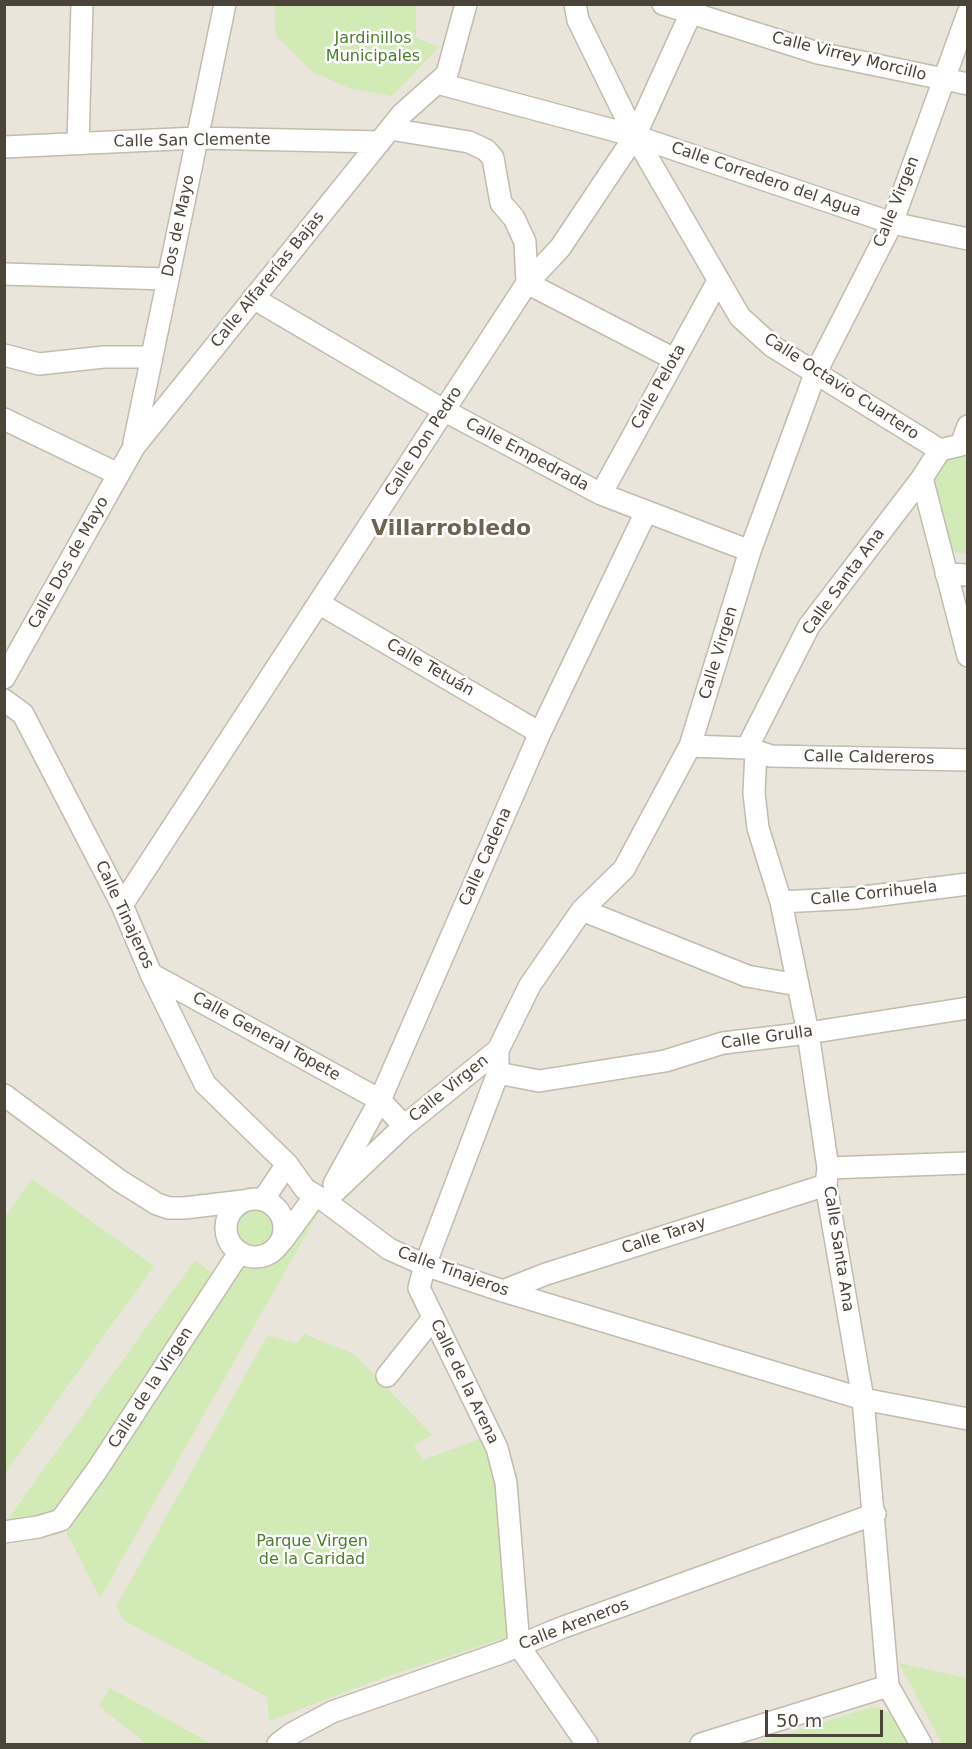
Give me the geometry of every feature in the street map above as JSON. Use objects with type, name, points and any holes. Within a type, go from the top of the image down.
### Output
[{"type":"street","points":[[78,143],[82,4]]},
{"type":"street","name":"Dos de Mayo","points":[[134,447],[225,4]]},
{"type":"street","name":"Calle Alfarerías Bajas","points":[[134,447],[391,128],[447,74],[466,4]]},
{"type":"street","name":"Calle Octavio Cuartero","points":[[575,4],[578,20],[635,136],[740,317],[772,345],[815,374],[940,450]]},
{"type":"street","name":"Calle Virrey Morcillo","points":[[663,4],[692,9],[818,53],[968,84]]},
{"type":"street","name":"Calle Don Pedro","points":[[122,905],[527,283],[560,248],[635,136],[692,9]]},
{"type":"street","name":"Calle Virgen","points":[[315,1195],[498,1050],[530,985],[582,910],[624,868],[690,747],[750,551],[815,374],[892,222],[968,13]]},
{"type":"street","name":"Calle Corredero del Agua","points":[[437,83],[635,136],[892,222],[968,238]]},
{"type":"street","name":"Calle San Clemente","points":[[4,147],[391,128],[469,142],[486,150],[493,159],[501,204],[514,218],[525,242],[527,283]]},
{"type":"street","points":[[4,274],[168,279]]},
{"type":"street","name":"Calle Pelota","points":[[601,494],[718,281]]},
{"type":"street","points":[[527,283],[674,360]]},
{"type":"street","name":"Calle Empedrada","points":[[253,298],[445,411],[601,494],[750,551]]},
{"type":"street","points":[[4,355],[39,364],[104,357],[152,357]]},
{"type":"street","points":[[4,419],[118,474]]},
{"type":"street","points":[[940,450],[965,440]]},
{"type":"street","name":"Calle Dos de Mayo","points":[[4,678],[134,447]]},
{"type":"street","name":"Calle Santa Ana","points":[[921,1744],[888,1686],[863,1399],[827,1176],[808,1033],[781,902],[758,828],[754,793],[758,752],[809,626],[922,478],[940,450]]},
{"type":"street","points":[[922,478],[968,656]]},
{"type":"street","name":"Calle Cadena","points":[[315,1195],[380,1100],[540,733],[646,512]]},
{"type":"street","points":[[946,574],[968,575]]},
{"type":"street","name":"Calle Tetuán","points":[[320,604],[540,733]]},
{"type":"street","name":"Calle Tinajeros","points":[[4,700],[23,714],[122,905],[152,974],[206,1084],[315,1195],[389,1249],[425,1265],[503,1291],[863,1399],[968,1419]]},
{"type":"street","name":"Calle Caldereros","points":[[690,747],[758,752],[968,760]]},
{"type":"street","name":"Calle Corrihuela","points":[[781,902],[856,898],[968,884]]},
{"type":"street","points":[[582,910],[747,976],[798,985]]},
{"type":"street","name":"Calle General Topete","points":[[152,974],[380,1100],[404,1126]]},
{"type":"street","name":"Calle Grulla","points":[[498,1073],[539,1081],[665,1061],[723,1043],[808,1033],[968,1008]]},
{"type":"street","name":"Calle de la Arena","points":[[498,1050],[498,1073],[425,1265],[419,1288],[497,1448],[506,1483],[519,1646]]},
{"type":"street","points":[[4,1095],[120,1181],[157,1204],[169,1208],[315,1195]]},
{"type":"street","name":"Calle Taray","points":[[503,1291],[827,1176],[968,1163]]},
{"type":"street","points":[[287,1164],[258,1201],[230,1212],[225,1230],[228,1242],[239,1253],[251,1257],[262,1257],[273,1251],[315,1195]]},
{"type":"street","points":[[258,1201],[276,1208],[283,1220],[281,1241]]},
{"type":"street","name":"Calle de la Virgen","points":[[4,1532],[39,1527],[61,1520],[97,1470],[239,1253]]},
{"type":"street","points":[[387,1376],[433,1318]]},
{"type":"street","name":"Calle Areneros","points":[[278,1744],[291,1734],[332,1712],[519,1646],[561,1628],[874,1514]]},
{"type":"street","points":[[519,1646],[587,1744]]},
{"type":"street","points":[[701,1744],[888,1686]]},
{"type":"shaded area","points":[[5,5],[967,5],[967,1744],[5,1744]]},
{"type":"green space","name":"Jardinillos Municipales","points":[[274,5],[416,5],[416,38],[439,47],[392,96],[348,88],[313,72],[276,36]]},
{"type":"green space","points":[[967,447],[967,553],[940,552],[922,478],[940,450]]},
{"type":"green space","points":[[32,1179],[154,1266],[5,1473],[5,1217]]},
{"type":"green space","points":[[325,1201],[100,1598],[61,1521],[5,1523],[195,1260],[221,1280],[239,1253],[251,1257],[262,1257],[273,1251]]},
{"type":"green space","points":[[252,1207],[267,1214],[274,1229],[267,1244],[252,1251],[237,1244],[230,1229],[237,1214]]},
{"type":"green space","name":"Parque Virgen de la Caridad","points":[[304,1334],[354,1354],[432,1435],[414,1445],[423,1460],[485,1437],[501,1479],[510,1628],[505,1638],[388,1676],[269,1721],[267,1697],[125,1621],[116,1607],[267,1336],[297,1343]]},
{"type":"green space","points":[[899,1663],[967,1678],[967,1744],[942,1744]]},
{"type":"green space","points":[[110,1688],[212,1744],[142,1744],[143,1741],[99,1706]]},
{"type":"green space","points":[[871,1707],[883,1709],[893,1718],[907,1744],[755,1744]]},
{"type":"district","name":"Villarrobledo","points":[[451,529]]}]
